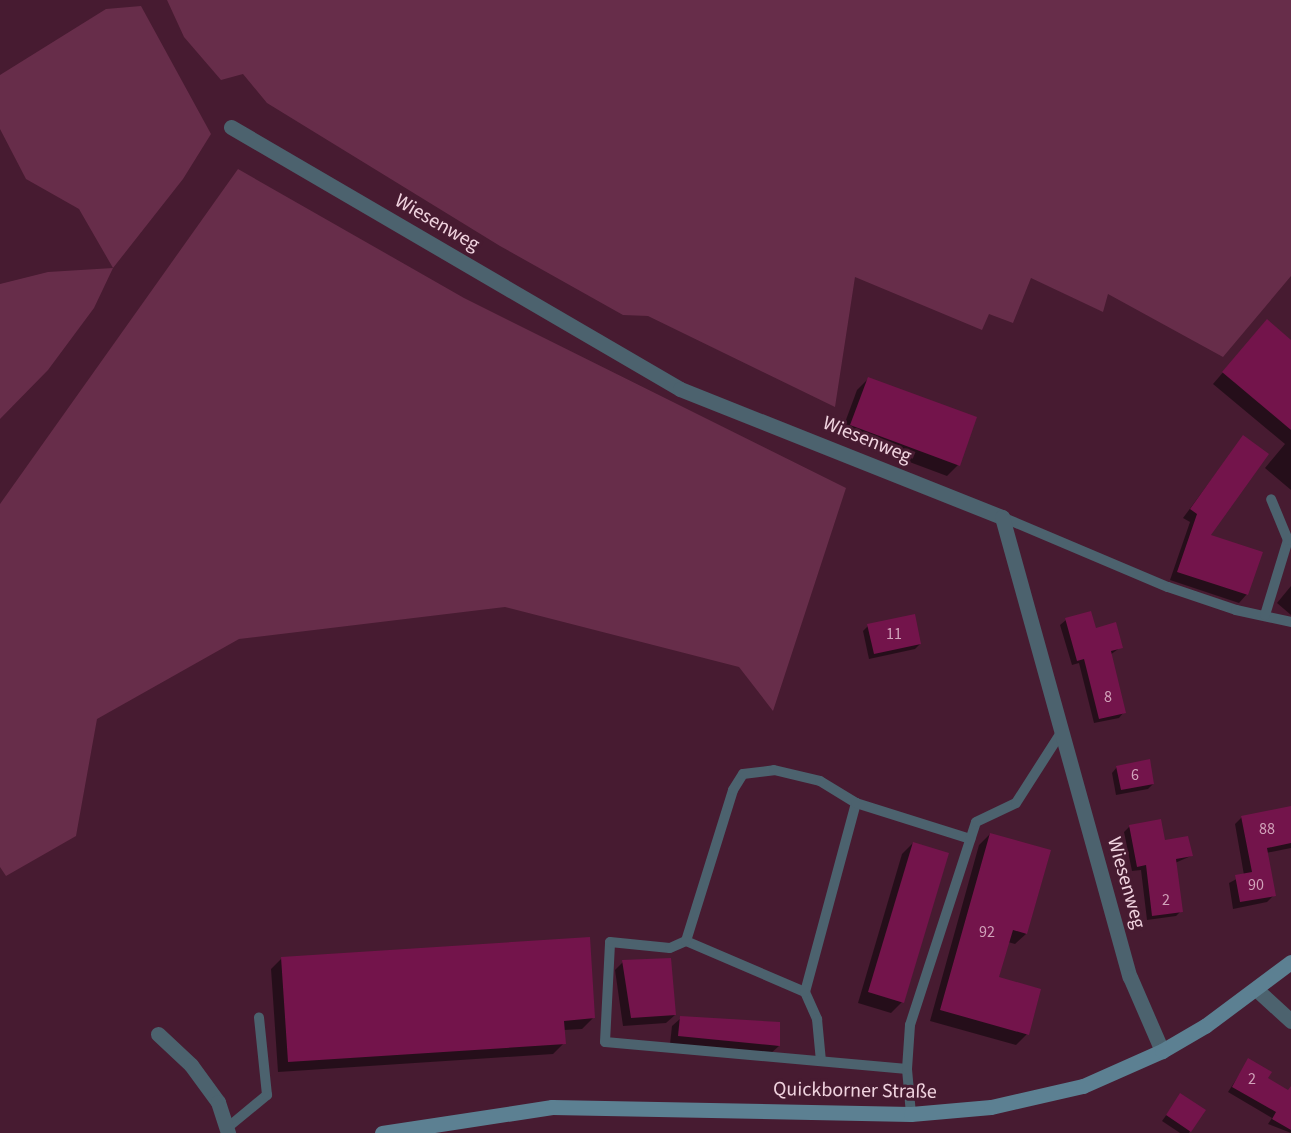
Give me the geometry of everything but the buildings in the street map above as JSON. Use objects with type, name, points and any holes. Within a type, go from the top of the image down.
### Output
[{"type":"main road","name":"Quickborner Straße","points":[[382,1133],[552,1107],[911,1114],[991,1107],[1083,1086],[1162,1051],[1257,990],[1291,962]]},
{"type":"street","name":"Wiesenweg","points":[[231,127],[680,389],[1002,517],[1130,977],[1162,1051]]},
{"type":"street","points":[[1257,990],[1291,1021]]},
{"type":"street","points":[[158,1034],[191,1065],[218,1102],[227,1131]]},
{"type":"lane","points":[[1265,615],[1288,540],[1271,499]]},
{"type":"lane","points":[[1002,517],[1168,587],[1236,610],[1291,622]]},
{"type":"lane","points":[[911,1114],[907,1069],[910,1025],[976,822],[1016,803],[1062,731]]},
{"type":"lane","points":[[686,941],[733,790],[743,774],[774,770],[820,781],[856,803],[970,839]]},
{"type":"lane","points":[[821,1061],[817,1018],[805,992],[856,803]]},
{"type":"lane","points":[[805,992],[686,941],[670,948],[610,942],[605,1042],[907,1069]]},
{"type":"lane","points":[[227,1131],[267,1095],[259,1017]]},
{"type":"shaded area","points":[[167,0],[1291,0],[1291,276],[1223,357],[1108,294],[1103,312],[1031,278],[1013,323],[989,314],[982,330],[855,277],[835,407],[648,316],[623,315],[500,246],[267,103],[243,74],[221,80],[184,37]]},
{"type":"shaded area","points":[[141,6],[211,134],[183,179],[113,268],[79,209],[26,179],[0,129],[0,75],[106,9]]},
{"type":"shaded area","points":[[238,169],[464,298],[846,488],[773,711],[739,667],[505,607],[239,639],[97,719],[76,836],[6,876],[0,867],[0,504]]},
{"type":"shaded area","points":[[113,268],[94,308],[48,370],[0,419],[0,284],[48,272]]}]
